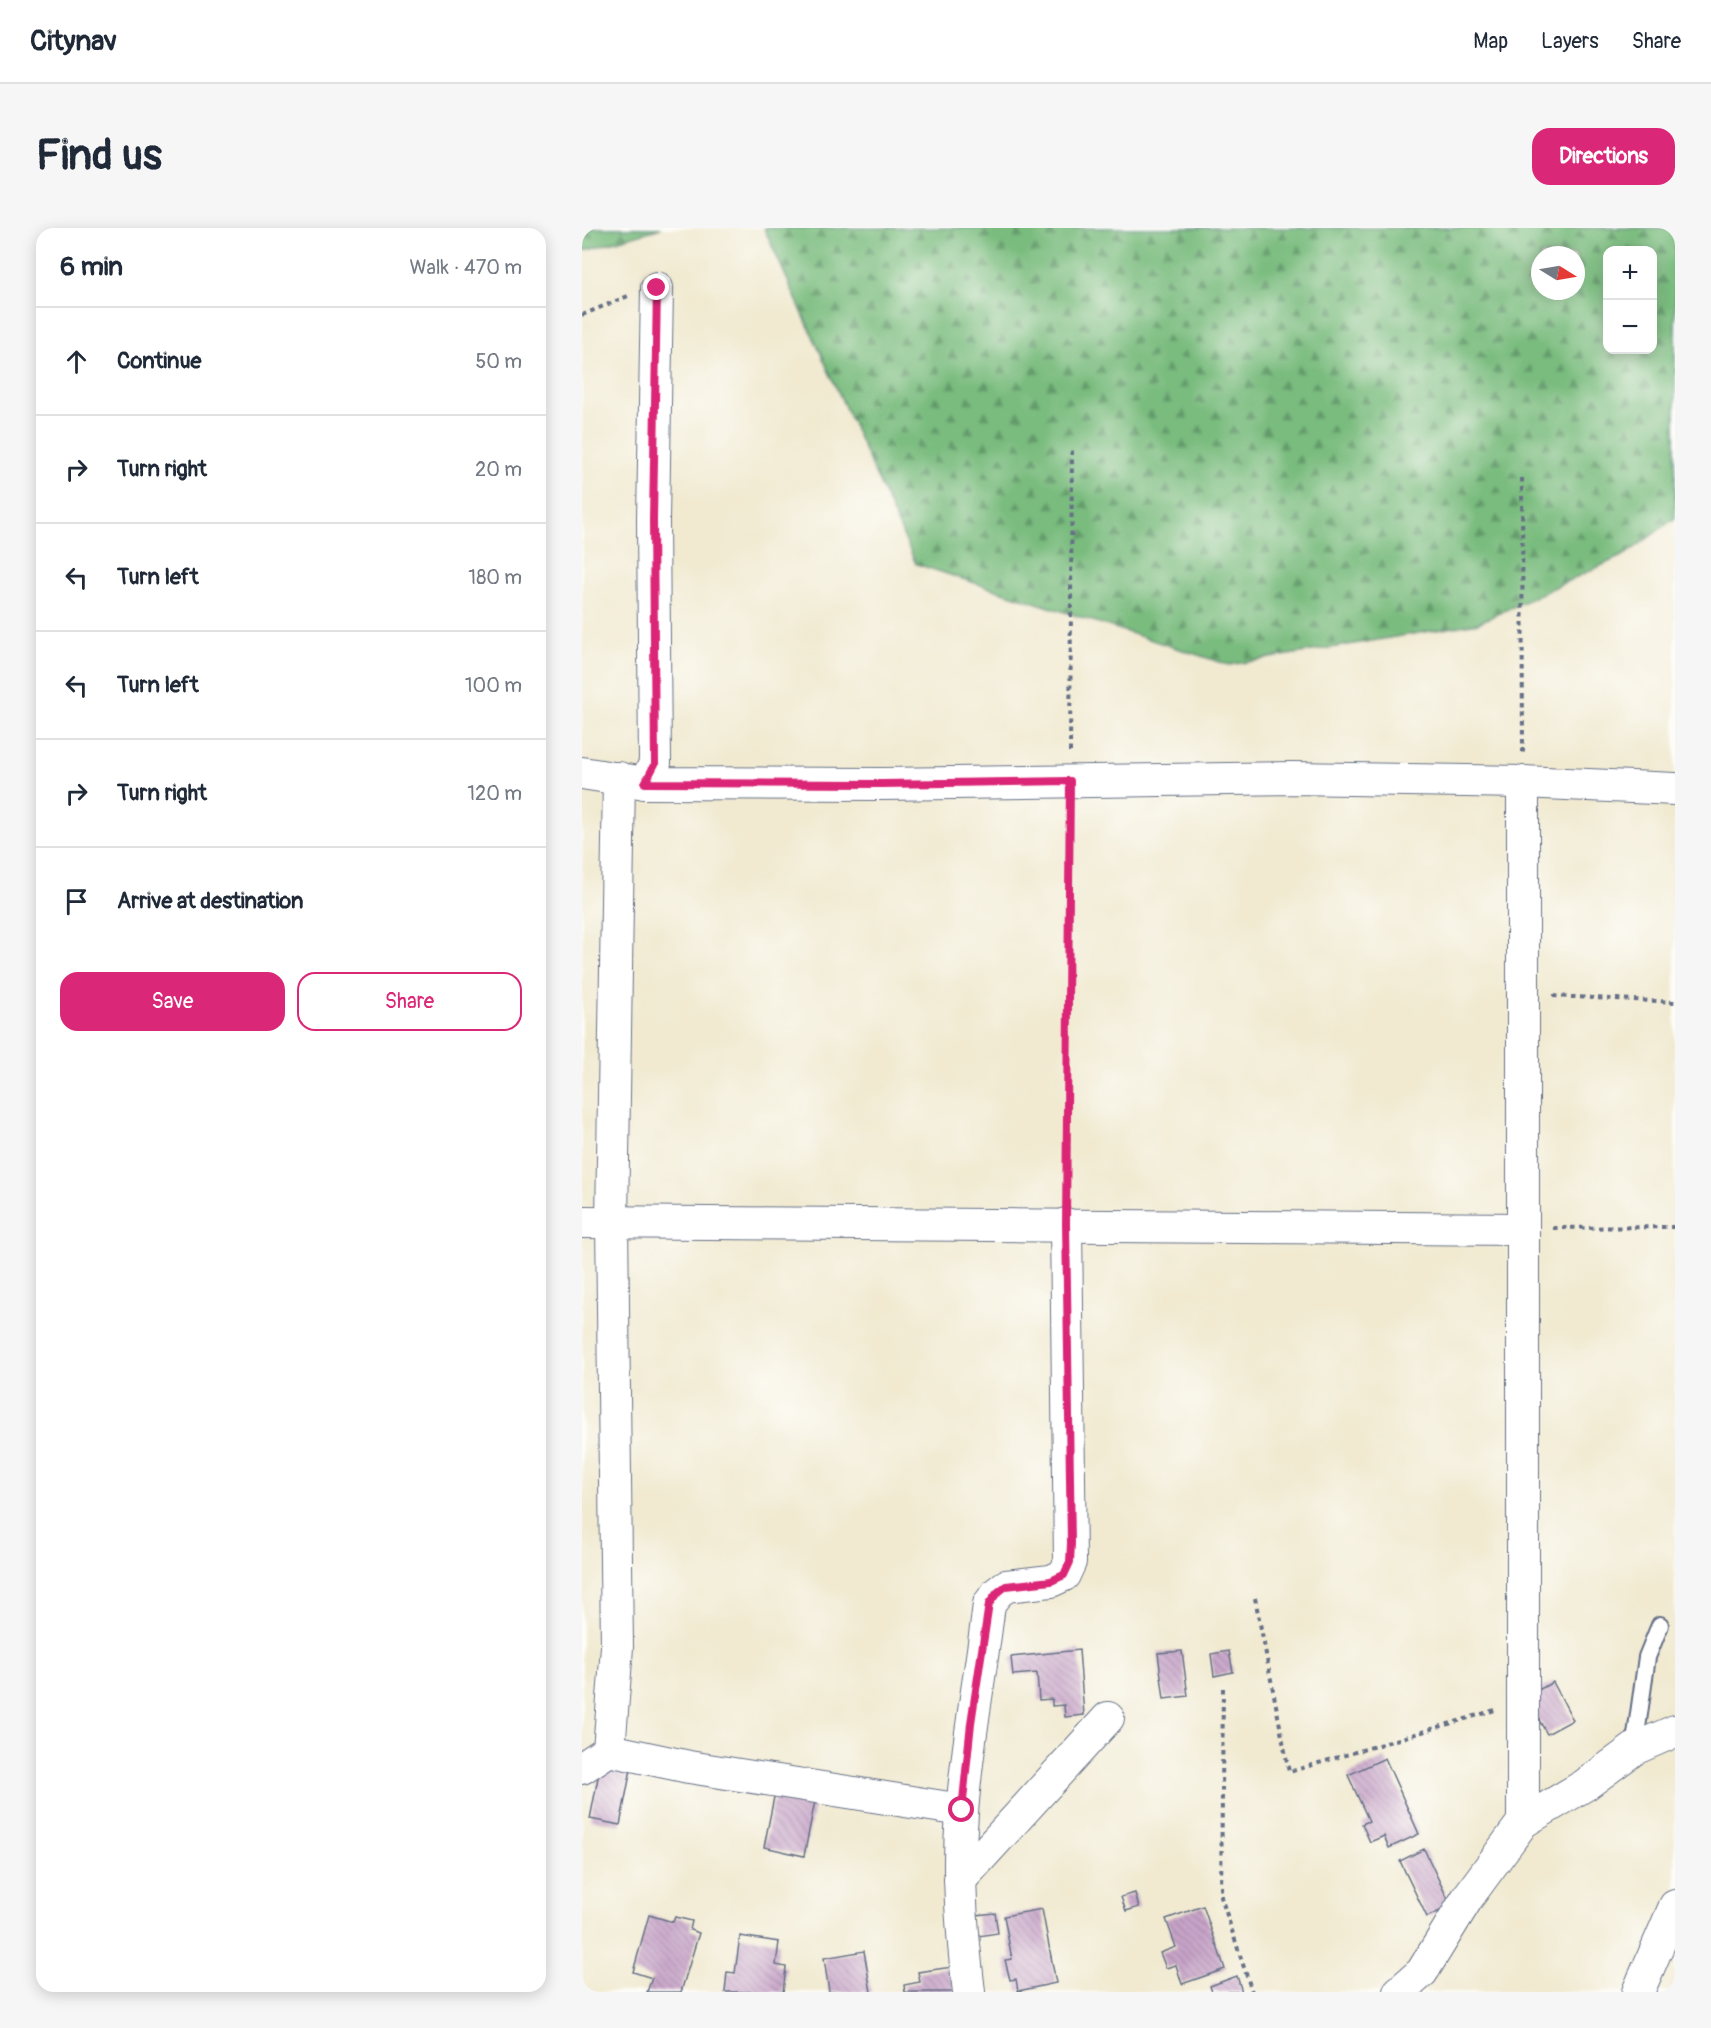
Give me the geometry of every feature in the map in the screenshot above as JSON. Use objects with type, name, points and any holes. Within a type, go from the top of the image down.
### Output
[{"type":"street","points":[[632,780],[655,764],[653,520],[657,288]]},
{"type":"street","points":[[582,773],[632,780],[882,784],[1293,778],[1523,782],[1675,789]]},
{"type":"street","points":[[609,1750],[617,1647],[597,1222],[632,780]]},
{"type":"street","points":[[1523,782],[1523,1822]]},
{"type":"street","points":[[597,1222],[1522,1229]]},
{"type":"street","points":[[969,1992],[961,1917],[962,1810],[971,1723],[989,1604],[1006,1586],[1051,1581],[1064,1575],[1070,1562],[1066,1224]]},
{"type":"street","points":[[960,1880],[1108,1718]]},
{"type":"street","points":[[1399,1992],[1422,1972],[1468,1897],[1523,1822],[1585,1785],[1634,1749],[1675,1731]]},
{"type":"street","points":[[582,1768],[609,1750],[689,1767],[962,1810]]},
{"type":"street","points":[[1638,1992],[1675,1906]]},
{"type":"lane","points":[[1634,1749],[1647,1657],[1660,1625]]},
{"type":"path","points":[[582,315],[631,295],[657,288]]},
{"type":"path","points":[[1066,1224],[1072,449]]},
{"type":"path","points":[[1522,478],[1523,782]]},
{"type":"path","points":[[1523,994],[1675,1002]]},
{"type":"path","points":[[1522,1229],[1675,1227]]},
{"type":"path","points":[[1255,1598],[1289,1772],[1522,1702]]},
{"type":"path","points":[[1223,1688],[1221,1897],[1252,1992]]},
{"type":"green space","points":[[582,228],[661,228],[582,251]]},
{"type":"green space","points":[[764,228],[1675,228],[1675,518],[1626,554],[1478,623],[1229,665],[916,564]]},
{"type":"building","points":[[1079,1650],[1084,1715],[1065,1717],[1064,1705],[1052,1706],[1052,1699],[1039,1700],[1037,1673],[1013,1675],[1011,1657]]},
{"type":"building","points":[[1182,1651],[1188,1696],[1164,1699],[1158,1653]]},
{"type":"building","points":[[1229,1651],[1233,1672],[1214,1676],[1211,1654]]},
{"type":"building","points":[[1553,1682],[1573,1720],[1547,1734],[1539,1720],[1534,1722],[1529,1713],[1539,1708],[1531,1694]]},
{"type":"building","points":[[1385,1758],[1419,1834],[1389,1848],[1384,1836],[1370,1842],[1362,1824],[1369,1821],[1348,1775]]},
{"type":"building","points":[[601,1762],[631,1769],[620,1825],[590,1819]]},
{"type":"building","points":[[775,1792],[815,1801],[804,1856],[764,1847]]},
{"type":"building","points":[[1424,1849],[1451,1906],[1427,1917],[1400,1861]]},
{"type":"building","points":[[1135,1893],[1139,1907],[1126,1911],[1121,1897]]},
{"type":"building","points":[[1203,1906],[1225,1969],[1182,1984],[1176,1965],[1166,1968],[1160,1953],[1176,1947],[1166,1919]]},
{"type":"building","points":[[1042,1909],[1056,1983],[1018,1991],[1016,1979],[1010,1980],[1005,1960],[1012,1959],[1004,1916]]},
{"type":"building","points":[[995,1913],[998,1933],[979,1936],[976,1915]]},
{"type":"building","points":[[649,1915],[673,1922],[675,1917],[692,1921],[690,1930],[699,1933],[681,1992],[647,1992],[652,1978],[633,1972]]},
{"type":"building","points":[[740,1936],[779,1942],[776,1965],[786,1967],[783,1992],[725,1992],[727,1972],[735,1973]]},
{"type":"building","points":[[864,1951],[871,1992],[829,1992],[824,1958]]},
{"type":"building","points":[[952,1967],[955,1992],[905,1992],[904,1985],[920,1982],[918,1972]]},
{"type":"building","points":[[1237,1976],[1242,1992],[1212,1992],[1210,1986]]},
{"type":"route","points":[[657,288],[652,646],[655,764],[645,783],[882,784],[1070,781],[1066,1224],[1070,1562],[1064,1575],[1051,1581],[1006,1586],[989,1604],[971,1723],[962,1810]]}]
